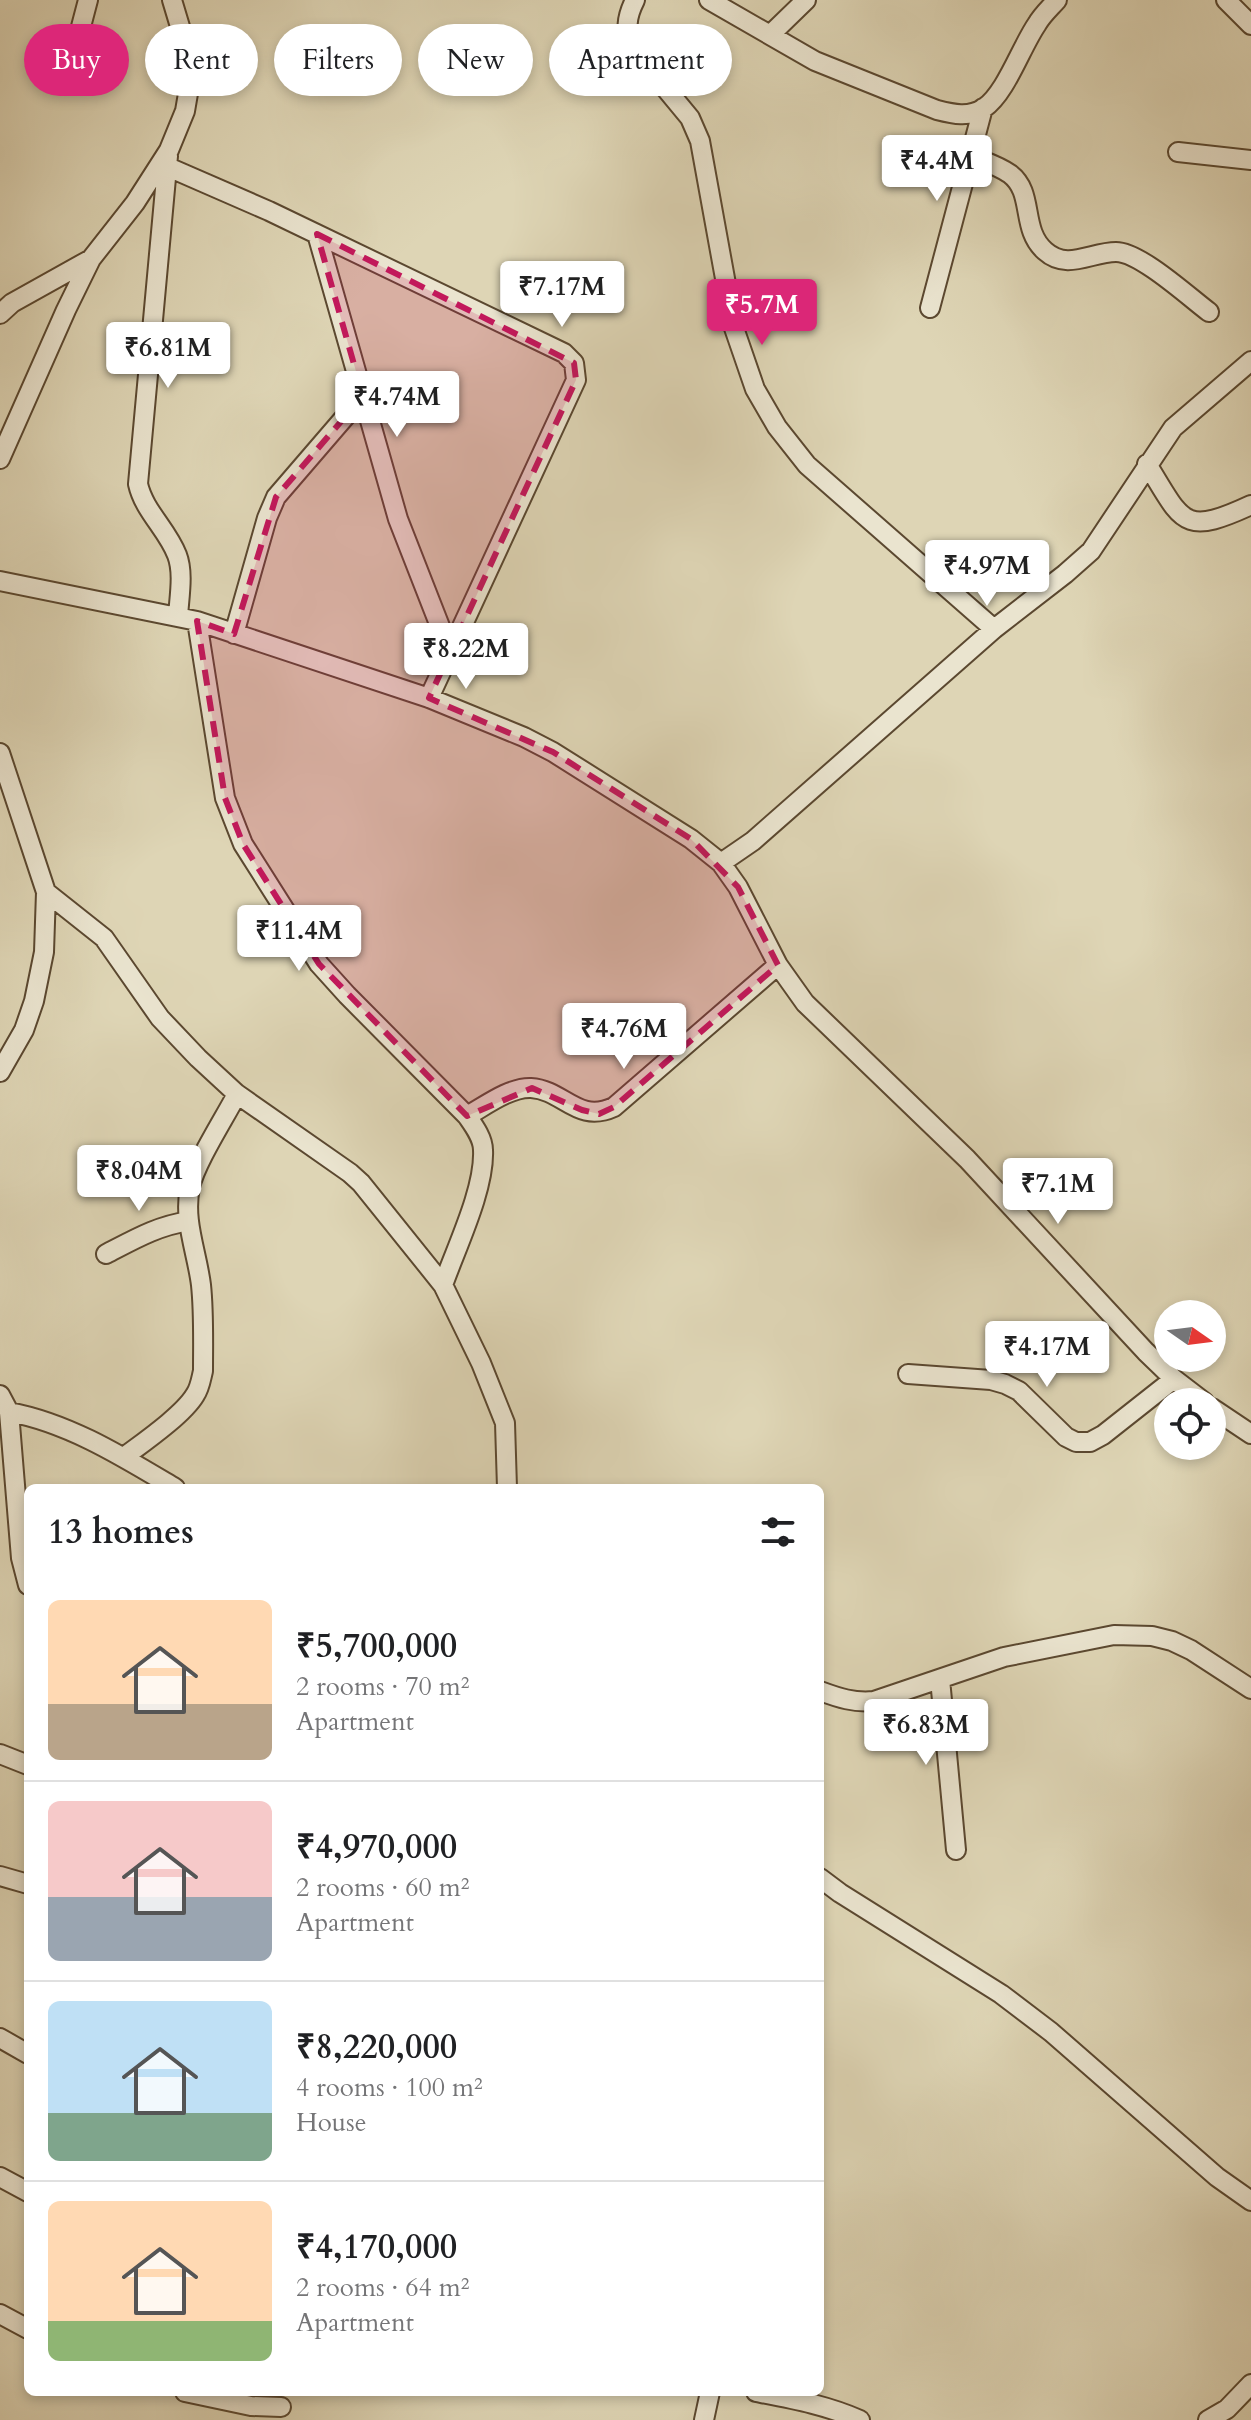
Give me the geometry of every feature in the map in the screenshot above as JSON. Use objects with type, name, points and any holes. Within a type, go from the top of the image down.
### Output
[{"type":"street","points":[[82,24],[88,0]]},
{"type":"street","points":[[172,0],[186,45],[191,76],[185,111],[168,159],[138,484],[141,498],[177,555],[225,798],[243,844],[319,964],[467,1116],[484,1148],[474,1200],[443,1285]]},
{"type":"street","points":[[635,0],[626,23],[633,49],[690,118],[700,141],[734,328],[746,368],[764,406],[807,465],[994,629]]},
{"type":"street","points":[[709,0],[815,61],[954,114],[970,114],[995,98],[1037,24],[1057,0]]},
{"type":"street","points":[[770,35],[806,0]]},
{"type":"street","points":[[1226,0],[1251,25]]},
{"type":"street","points":[[930,308],[983,108]]},
{"type":"street","points":[[1178,152],[1251,160]]},
{"type":"street","points":[[971,156],[1009,173],[1017,181],[1024,193],[1031,231],[1046,253],[1061,260],[1079,261],[1116,252],[1131,256],[1148,265],[1209,312]]},
{"type":"street","points":[[168,159],[564,353],[574,363],[576,380],[429,698]]},
{"type":"street","points":[[0,459],[91,259],[168,159]]},
{"type":"street","points":[[317,234],[398,519],[450,652]]},
{"type":"street","points":[[0,314],[12,303],[91,259]]},
{"type":"street","points":[[721,863],[773,824],[994,629],[1091,551],[1173,428],[1251,361]]},
{"type":"street","points":[[234,634],[267,518],[276,497],[363,396]]},
{"type":"street","points":[[1147,464],[1176,510],[1187,520],[1198,523],[1210,521],[1251,505]]},
{"type":"street","points":[[0,581],[188,619],[429,698],[553,752],[691,839],[721,863],[738,887],[778,965],[805,1003],[967,1159],[1135,1340],[1186,1388]]},
{"type":"street","points":[[0,753],[46,892],[44,952],[34,1001],[24,1030],[0,1072]]},
{"type":"street","points":[[46,892],[104,938],[160,1018],[237,1094],[350,1173],[371,1194],[443,1285],[495,1393],[505,1423],[507,1484]]},
{"type":"street","points":[[467,1116],[515,1090],[532,1088],[582,1110],[599,1114],[614,1107],[778,965]]},
{"type":"street","points":[[124,1457],[185,1407],[200,1384],[203,1371],[201,1284],[189,1221],[190,1187],[237,1094]]},
{"type":"street","points":[[106,1254],[148,1231],[189,1221]]},
{"type":"street","points":[[908,1374],[991,1380],[1005,1384],[1019,1391],[1066,1437],[1076,1442],[1090,1442],[1103,1435],[1174,1379]]},
{"type":"street","points":[[0,1395],[9,1412],[8,1503],[24,1570]]},
{"type":"street","points":[[9,1412],[51,1422],[124,1457],[168,1484]]},
{"type":"street","points":[[1226,1417],[1251,1434]]},
{"type":"street","points":[[824,1692],[859,1703],[874,1701],[1004,1657],[1114,1635],[1152,1636],[1172,1641],[1251,1689]]},
{"type":"street","points":[[940,1679],[956,1850]]},
{"type":"street","points":[[0,1754],[24,1763]]},
{"type":"street","points":[[0,1876],[24,1883]]},
{"type":"street","points":[[824,1881],[1001,1994],[1039,2022],[1217,2177],[1251,2201]]},
{"type":"street","points":[[0,2038],[24,2052]]},
{"type":"street","points":[[0,2177],[24,2190]]},
{"type":"street","points":[[0,2314],[24,2327]]},
{"type":"street","points":[[1208,2420],[1234,2403],[1251,2384]]},
{"type":"street","points":[[204,2396],[251,2406],[280,2406]]},
{"type":"street","points":[[704,2420],[709,2396]]},
{"type":"street","points":[[775,2396],[823,2406],[860,2420]]},
{"type":"highlighted area","points":[[317,234],[574,363],[576,380],[429,698],[553,752],[691,839],[738,887],[778,965],[614,1107],[599,1114],[582,1110],[532,1088],[467,1116],[319,964],[243,844],[225,798],[197,621],[234,634],[276,497],[363,396]]}]
